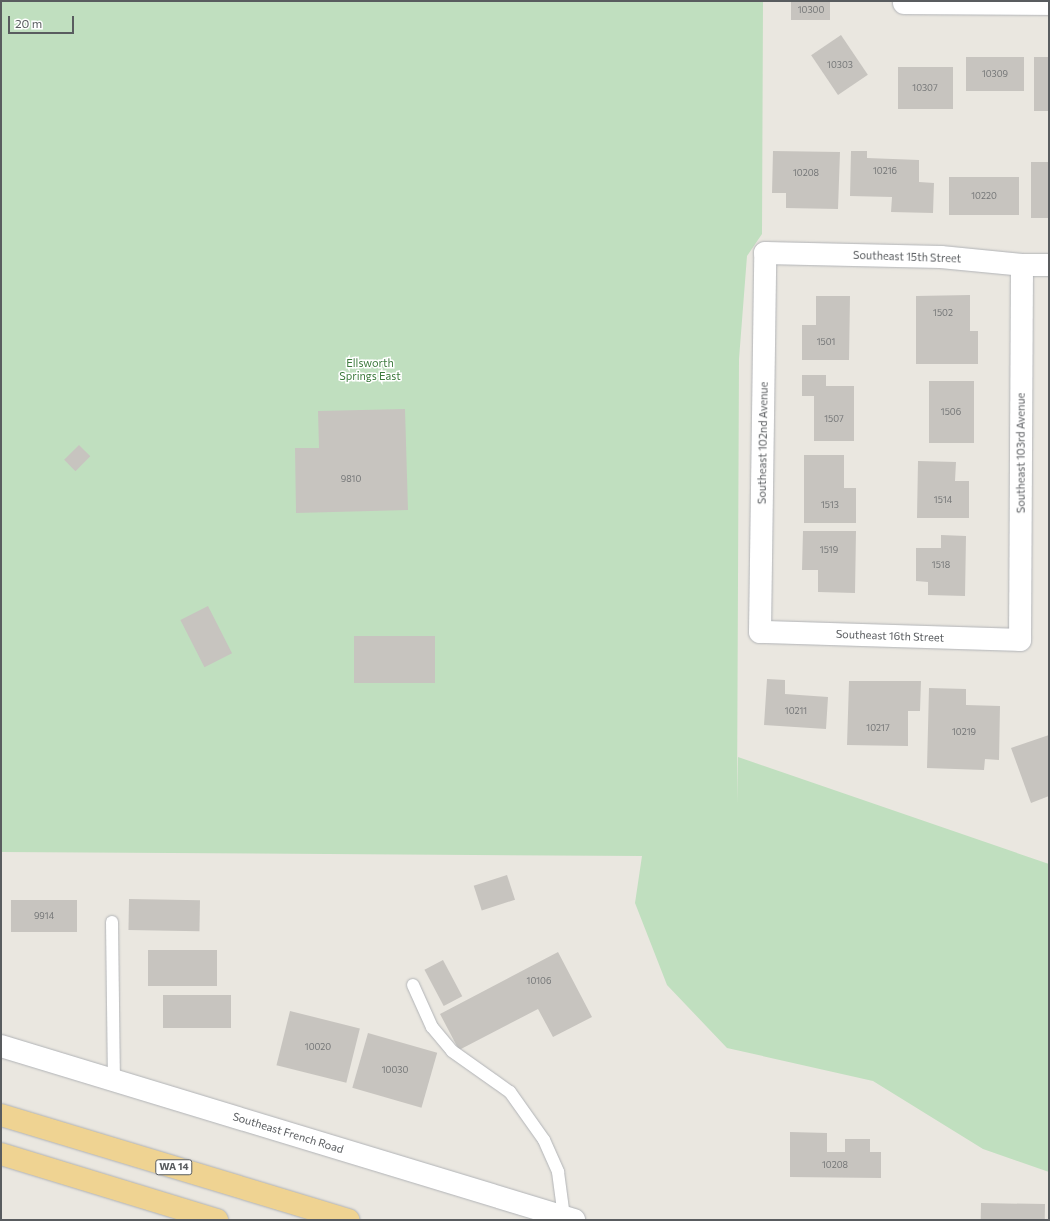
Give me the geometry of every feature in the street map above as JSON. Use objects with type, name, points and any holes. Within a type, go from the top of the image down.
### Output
[{"type":"highway","name":"WA 14","points":[[1,1115],[348,1220]]},
{"type":"highway","points":[[1,1154],[218,1220]]},
{"type":"street","points":[[904,3],[1049,4]]},
{"type":"street","name":"Southeast 15th Street","points":[[765,253],[941,257],[1022,265],[1049,265]]},
{"type":"street","name":"Southeast 102nd Avenue","points":[[760,632],[765,253]]},
{"type":"street","name":"Southeast 103rd Avenue","points":[[1020,640],[1022,265]]},
{"type":"street","name":"Southeast 16th Street","points":[[760,632],[1020,640]]},
{"type":"street","name":"Southeast French Road","points":[[1,1046],[569,1218]]},
{"type":"lane","points":[[112,922],[114,1080]]},
{"type":"lane","points":[[413,985],[432,1027],[452,1051],[510,1092],[544,1140],[558,1172],[569,1218]]},
{"type":"green space","name":"Ellsworth Springs East","points":[[1,1],[763,1],[762,234],[747,256],[739,359],[737,803],[738,757],[1049,864],[1049,1172],[983,1149],[873,1081],[727,1048],[667,985],[635,903],[642,856],[1,852]]},
{"type":"building","points":[[791,1],[830,1],[830,20],[791,20]]},
{"type":"building","points":[[841,35],[868,75],[838,95],[811,55]]},
{"type":"building","points":[[966,57],[1024,57],[1024,91],[966,91]]},
{"type":"building","points":[[1034,57],[1049,57],[1049,111],[1034,111]]},
{"type":"building","points":[[898,67],[953,67],[953,109],[898,109]]},
{"type":"building","points":[[773,151],[840,152],[838,209],[786,208],[786,193],[772,193]]},
{"type":"building","points":[[851,151],[867,151],[867,158],[919,160],[919,182],[934,183],[933,213],[891,212],[892,197],[850,196]]},
{"type":"building","points":[[1031,162],[1049,162],[1049,218],[1031,218]]},
{"type":"building","points":[[949,177],[1019,177],[1019,215],[949,215]]},
{"type":"building","points":[[970,295],[970,331],[978,331],[978,364],[916,364],[916,296]]},
{"type":"building","points":[[816,296],[850,296],[849,360],[802,360],[802,325],[816,325]]},
{"type":"building","points":[[802,375],[826,375],[826,386],[854,386],[854,441],[814,441],[814,396],[802,396]]},
{"type":"building","points":[[929,381],[974,381],[974,443],[929,443]]},
{"type":"building","points":[[405,409],[408,510],[296,513],[295,448],[319,448],[318,411]]},
{"type":"building","points":[[79,445],[90,456],[75,471],[64,460]]},
{"type":"building","points":[[804,455],[844,455],[844,488],[856,488],[856,523],[804,523]]},
{"type":"building","points":[[918,461],[956,462],[955,481],[969,481],[969,518],[917,518]]},
{"type":"building","points":[[803,531],[856,531],[855,593],[818,592],[818,570],[802,570]]},
{"type":"building","points":[[941,535],[966,536],[965,596],[928,595],[928,582],[916,581],[916,548],[941,548]]},
{"type":"building","points":[[208,606],[232,653],[204,667],[180,620]]},
{"type":"building","points":[[354,636],[435,636],[435,683],[354,683]]},
{"type":"building","points":[[767,679],[785,680],[785,694],[828,697],[826,729],[764,725]]},
{"type":"building","points":[[849,681],[921,681],[920,711],[908,711],[908,746],[847,745]]},
{"type":"building","points":[[929,688],[966,689],[966,705],[1000,706],[999,760],[985,759],[984,770],[927,768]]},
{"type":"building","points":[[1049,735],[1049,796],[1031,803],[1011,748]]},
{"type":"building","points":[[507,875],[515,900],[482,911],[474,886]]},
{"type":"building","points":[[129,899],[200,900],[199,931],[128,930]]},
{"type":"building","points":[[11,900],[77,900],[77,932],[11,932]]},
{"type":"building","points":[[148,950],[217,950],[217,986],[148,986]]},
{"type":"building","points":[[558,952],[592,1017],[553,1037],[538,1009],[459,1050],[440,1014]]},
{"type":"building","points":[[443,960],[462,996],[444,1006],[424,970]]},
{"type":"building","points":[[163,995],[231,995],[231,1028],[163,1028]]},
{"type":"building","points":[[290,1011],[360,1028],[346,1083],[276,1065]]},
{"type":"building","points":[[368,1033],[437,1053],[421,1108],[352,1088]]},
{"type":"building","points":[[790,1132],[827,1133],[827,1152],[845,1152],[845,1139],[870,1139],[870,1152],[881,1152],[881,1178],[790,1177]]},
{"type":"building","points":[[981,1203],[1045,1204],[1045,1220],[981,1220]]}]
